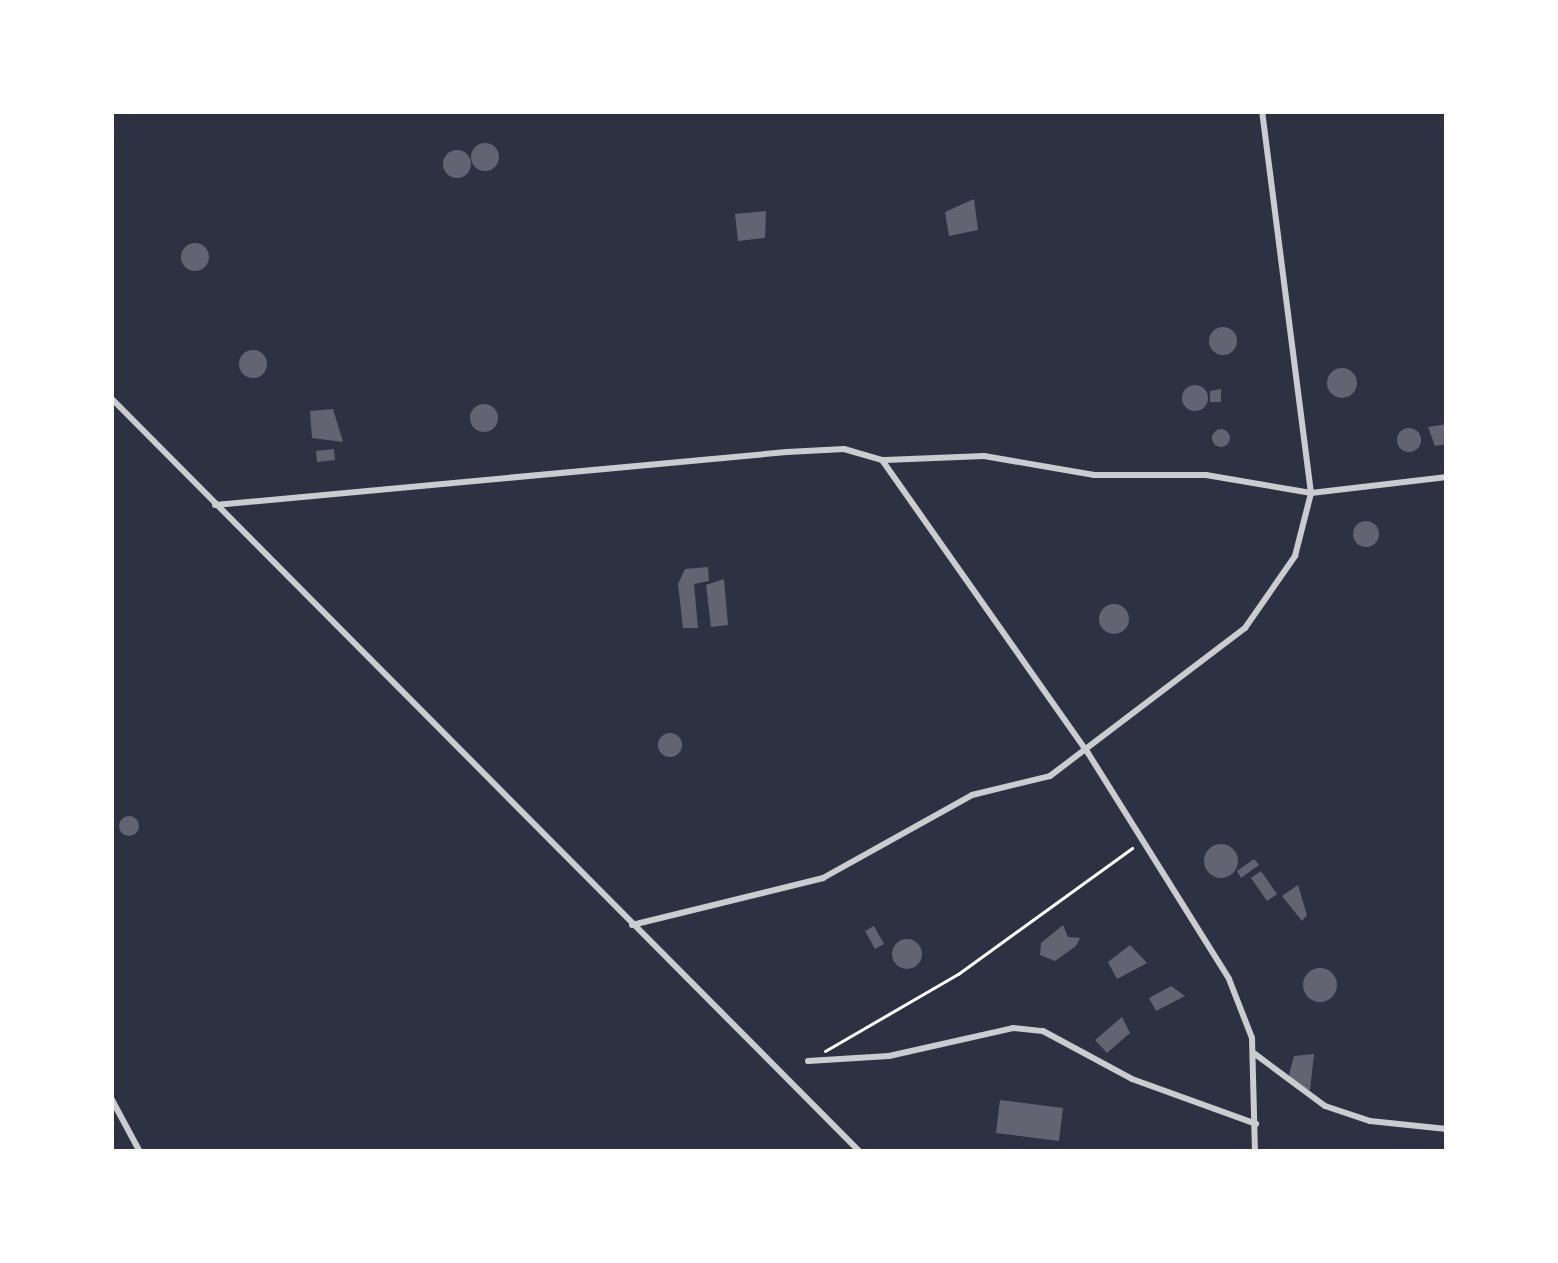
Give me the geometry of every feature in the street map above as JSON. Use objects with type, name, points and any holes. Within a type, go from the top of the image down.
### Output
[{"type":"street","points":[[632,926],[823,878],[972,795],[1050,776],[1088,753],[1245,628],[1295,556],[1312,493],[1262,111]]},
{"type":"street","points":[[111,398],[860,1152]]},
{"type":"street","points":[[215,506],[844,449],[882,460],[984,457],[1114,477],[1206,475],[1312,493],[1447,477]]},
{"type":"street","points":[[882,460],[1088,753],[1229,980],[1254,1053],[1255,1152]]},
{"type":"street","points":[[111,941],[111,1070]]},
{"type":"street","points":[[808,1060],[889,1056],[1013,1028],[1043,1031],[1132,1079],[1256,1124]]},
{"type":"street","points":[[1254,1053],[1325,1106],[1370,1121],[1447,1129]]},
{"type":"street","points":[[111,1098],[140,1152]]},
{"type":"path","points":[[808,1060],[958,974],[1143,839]]},
{"type":"building","points":[[485,143],[495,147],[499,157],[495,167],[485,171],[475,167],[471,157],[475,147]]},
{"type":"building","points":[[457,150],[467,154],[471,164],[467,174],[457,178],[447,174],[443,164],[447,154]]},
{"type":"building","points":[[974,199],[978,230],[949,236],[945,212]]},
{"type":"building","points":[[766,211],[765,238],[738,241],[735,214]]},
{"type":"building","points":[[195,243],[205,247],[209,257],[205,267],[195,271],[185,267],[181,257],[185,247]]},
{"type":"building","points":[[1223,327],[1233,331],[1237,341],[1233,351],[1223,355],[1213,351],[1209,341],[1213,331]]},
{"type":"building","points":[[253,350],[263,354],[267,364],[263,374],[253,378],[243,374],[239,364],[243,354]]},
{"type":"building","points":[[1342,368],[1353,372],[1357,383],[1353,394],[1342,398],[1331,394],[1327,383],[1331,372]]},
{"type":"building","points":[[1195,385],[1208,398],[1195,411],[1182,398]]},
{"type":"building","points":[[1221,389],[1221,402],[1210,402],[1210,391]]},
{"type":"building","points":[[484,404],[494,408],[498,418],[494,428],[484,432],[474,428],[470,418],[474,408]]},
{"type":"building","points":[[333,409],[343,442],[312,438],[310,411]]},
{"type":"building","points":[[1447,424],[1447,444],[1435,446],[1428,427]]},
{"type":"building","points":[[1409,428],[1421,440],[1409,452],[1397,440]]},
{"type":"building","points":[[1221,429],[1230,438],[1221,447],[1212,438]]},
{"type":"building","points":[[334,449],[335,460],[317,462],[316,451]]},
{"type":"building","points":[[1366,521],[1379,534],[1366,547],[1353,534]]},
{"type":"building","points":[[708,567],[709,581],[694,584],[698,628],[683,628],[678,584],[685,569]]},
{"type":"building","points":[[724,579],[728,625],[711,627],[706,585]]},
{"type":"building","points":[[1114,604],[1129,619],[1114,634],[1099,619]]},
{"type":"building","points":[[670,733],[682,745],[670,757],[658,745]]},
{"type":"building","points":[[129,816],[139,826],[129,836],[119,826]]},
{"type":"building","points":[[1221,844],[1233,849],[1238,861],[1233,873],[1221,878],[1209,873],[1204,861],[1209,849]]},
{"type":"building","points":[[1254,859],[1259,865],[1241,878],[1237,871]]},
{"type":"building","points":[[1261,871],[1277,894],[1267,901],[1251,878]]},
{"type":"building","points":[[1298,885],[1307,915],[1302,921],[1282,896]]},
{"type":"building","points":[[1063,925],[1068,937],[1080,938],[1076,946],[1055,961],[1040,955],[1041,943]]},
{"type":"building","points":[[874,926],[884,944],[875,949],[865,931]]},
{"type":"building","points":[[907,939],[918,943],[922,954],[918,965],[907,969],[896,965],[892,954],[896,943]]},
{"type":"building","points":[[1130,945],[1147,963],[1117,979],[1108,962]]},
{"type":"building","points":[[1320,968],[1332,973],[1337,985],[1332,997],[1320,1002],[1308,997],[1303,985],[1308,973]]},
{"type":"building","points":[[1171,986],[1185,996],[1156,1011],[1149,998]]},
{"type":"building","points":[[1122,1017],[1130,1033],[1107,1053],[1095,1040]]},
{"type":"building","points":[[1314,1054],[1310,1090],[1295,1088],[1289,1075],[1294,1056]]},
{"type":"building","points":[[1000,1100],[1063,1108],[1059,1141],[996,1133]]}]
